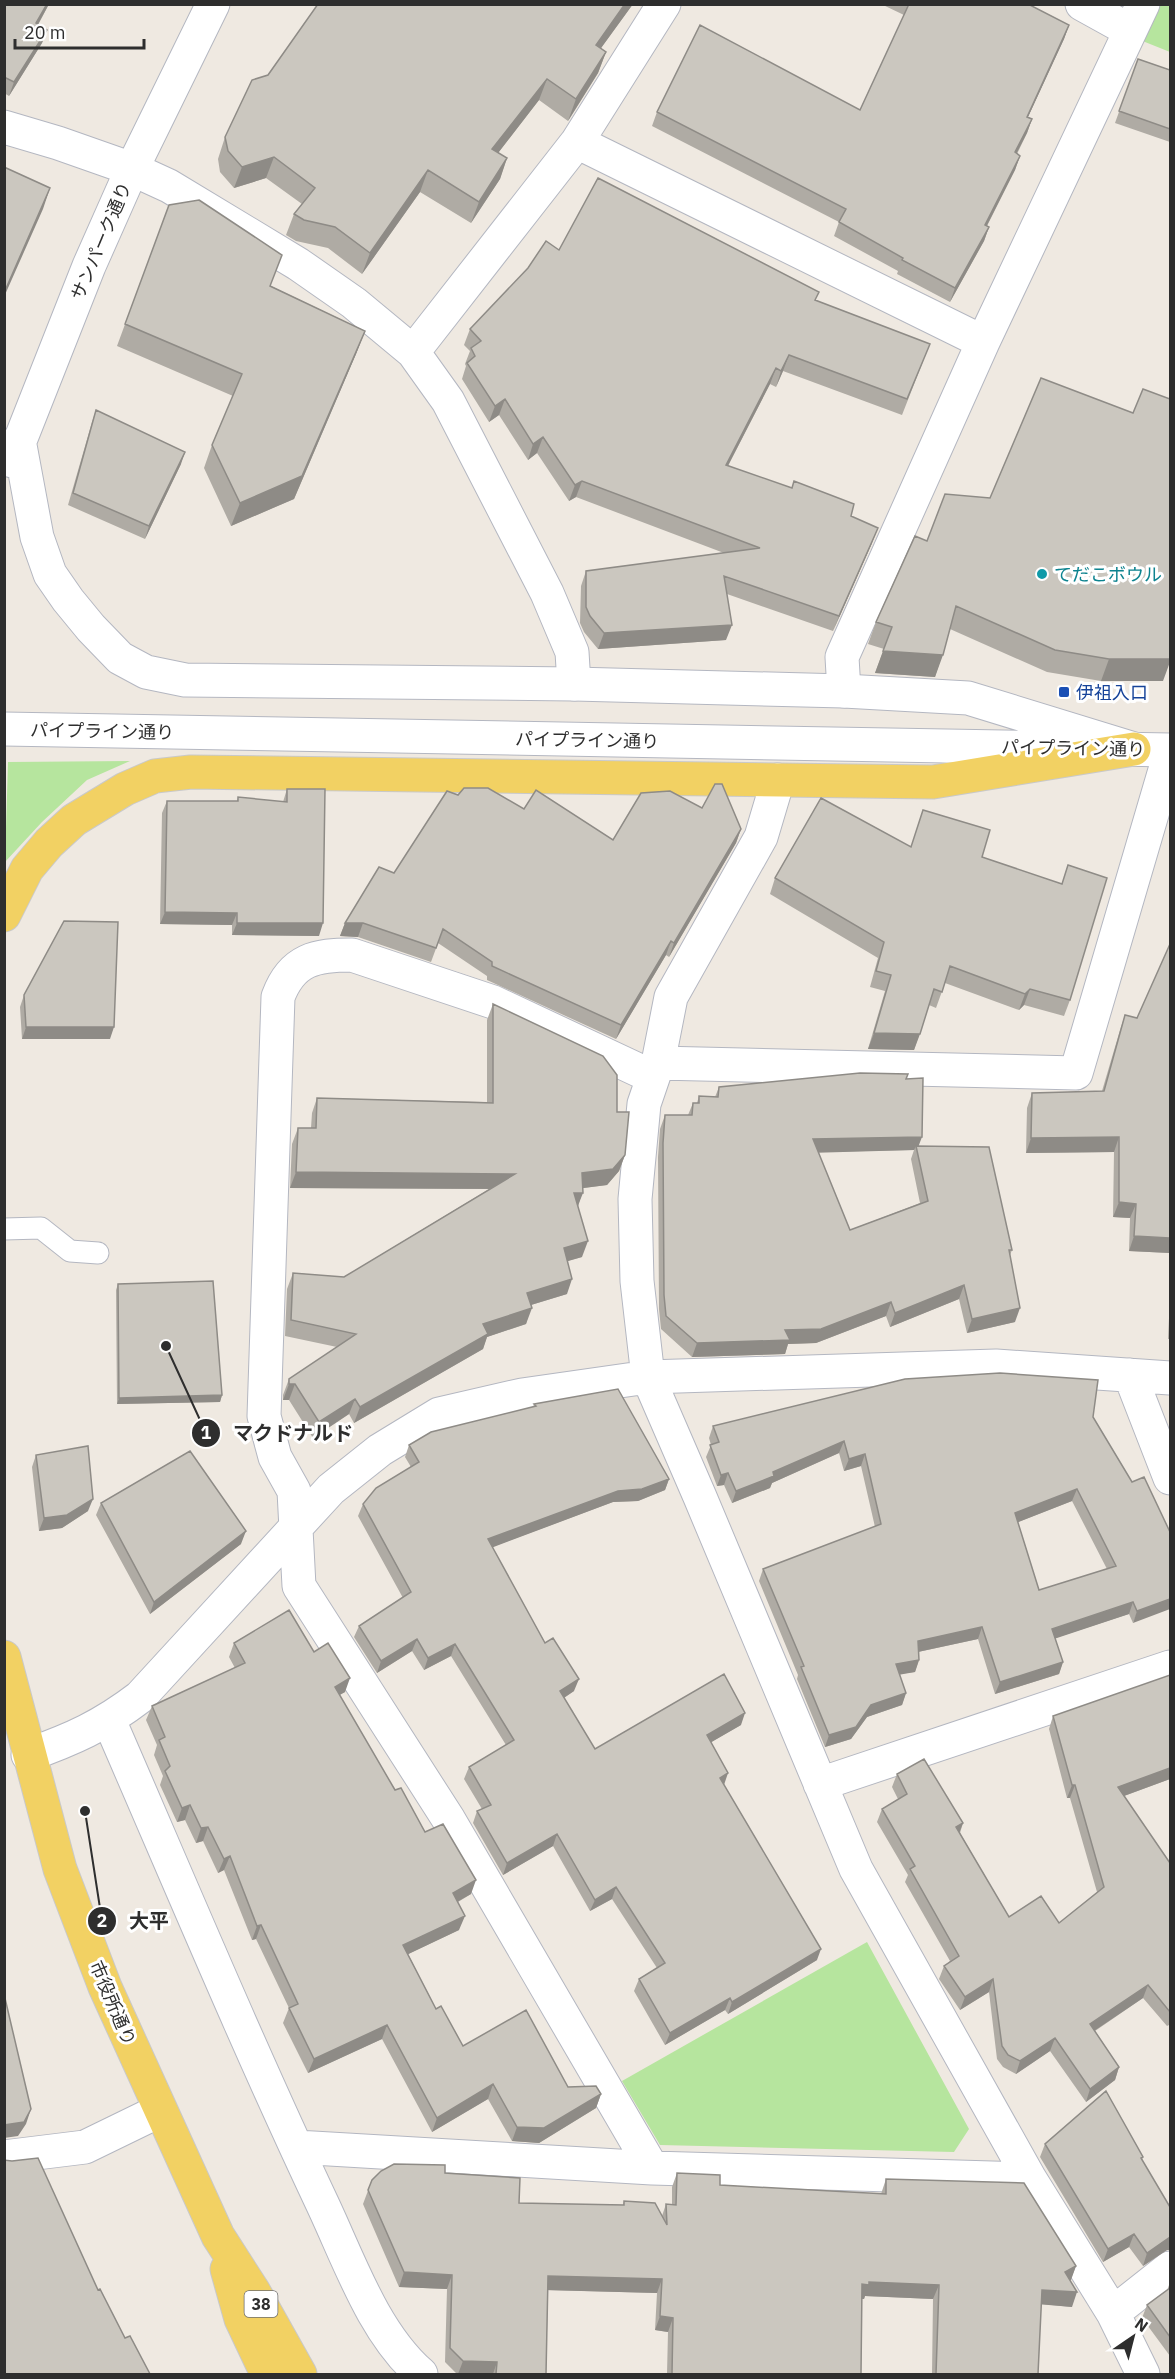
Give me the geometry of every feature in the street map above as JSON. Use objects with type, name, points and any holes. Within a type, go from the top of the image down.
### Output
[{"type":"main road","points":[[4,915],[27,869],[49,843],[74,820],[125,789],[155,776],[191,772],[933,782],[1134,749]]},
{"type":"main road","name":"市役所通り","points":[[4,1657],[28,1755],[60,1869],[105,1987],[159,2111],[218,2236],[254,2292],[300,2374]]},
{"type":"main road","name":"市役所通り","points":[[218,2236],[241,2319],[267,2374]]},
{"type":"street","name":"サンパーク通り","points":[[4,483],[89,266],[132,169],[213,4]]},
{"type":"street","points":[[413,352],[577,142],[664,4]]},
{"type":"street","points":[[844,691],[842,657],[983,342],[1136,17],[1082,4]]},
{"type":"street","points":[[4,127],[58,142],[132,169],[169,186],[298,264],[354,303],[413,352],[448,400],[548,593],[572,652],[574,684]]},
{"type":"street","points":[[577,142],[983,342]]},
{"type":"street","points":[[19,440],[37,537],[50,574],[91,628],[120,658],[146,672],[185,680],[574,684],[844,691],[968,698],[1134,749]]},
{"type":"street","name":"パイプライン通り","points":[[4,729],[1134,749],[1170,752]]},
{"type":"street","points":[[652,2168],[449,1820],[298,1586],[294,1491],[275,1457],[264,1416],[279,997],[284,981],[296,967],[311,959],[329,955],[352,955],[494,1002],[656,1070],[1076,1073],[1170,752]]},
{"type":"street","points":[[778,780],[761,837],[671,997],[656,1070],[644,1104],[635,1199],[637,1281],[648,1377],[856,1869],[1030,2179],[1113,2313],[1143,2374]]},
{"type":"street","points":[[28,1755],[70,1740],[109,1720],[140,1697],[331,1489],[380,1450],[439,1414],[522,1395],[648,1377],[996,1366],[1170,1378]]},
{"type":"street","points":[[1130,1375],[1170,1478]]},
{"type":"street","points":[[820,1784],[1170,1667]]},
{"type":"street","points":[[109,1720],[296,2147],[383,2330],[409,2364],[421,2374]]},
{"type":"street","points":[[4,2157],[85,2147],[159,2111]]},
{"type":"street","points":[[296,2147],[652,2168],[1030,2179]]},
{"type":"street","points":[[1113,2313],[1170,2268]]},
{"type":"lane","points":[[4,1229],[41,1228],[70,1251],[98,1253]]},
{"type":"green space","points":[[1153,5],[1170,5],[1170,52],[1135,38]]},
{"type":"green space","points":[[130,761],[87,780],[42,822],[5,862],[8,762]]},
{"type":"green space","points":[[867,1942],[969,2129],[954,2152],[660,2145],[622,2081]]},
{"type":"building","points":[[4,4],[47,4],[36,23],[47,30],[14,82],[4,77]]},
{"type":"building","points":[[318,4],[625,4],[596,45],[606,52],[576,99],[547,79],[492,149],[507,158],[479,202],[428,170],[370,253],[335,227],[304,220],[294,214],[315,188],[274,157],[242,167],[228,151],[225,137],[252,80],[268,75]]},
{"type":"building","points":[[909,4],[1028,4],[1069,25],[1027,117],[1032,119],[1015,152],[1020,156],[985,225],[989,227],[955,288],[902,260],[903,258],[839,222],[846,209],[657,112],[700,25],[860,110]]},
{"type":"building","points":[[1138,59],[1170,70],[1170,129],[1119,111]]},
{"type":"building","points":[[4,167],[50,188],[4,293]]},
{"type":"building","points":[[598,178],[819,292],[815,300],[930,344],[907,399],[789,355],[781,371],[776,368],[726,465],[792,488],[794,481],[854,504],[851,516],[878,528],[839,616],[724,576],[732,625],[604,633],[590,616],[586,607],[586,571],[760,548],[582,481],[575,485],[543,437],[533,444],[505,399],[495,406],[467,363],[475,356],[471,348],[481,341],[470,329],[528,268],[546,241],[559,250]]},
{"type":"building","points":[[199,200],[282,255],[270,286],[365,331],[302,476],[240,503],[212,445],[242,374],[125,324],[169,205]]},
{"type":"building","name":"てだこボウル","points":[[1041,378],[1133,413],[1143,389],[1170,399],[1170,659],[1109,659],[1055,650],[956,606],[943,655],[883,651],[892,627],[876,622],[915,536],[927,541],[945,494],[990,498]]},
{"type":"building","points":[[96,410],[185,452],[149,526],[73,493]]},
{"type":"building","points":[[715,784],[722,784],[741,829],[674,943],[671,941],[621,1025],[492,966],[492,962],[443,929],[436,948],[363,923],[345,923],[379,867],[394,873],[447,791],[458,795],[464,788],[488,788],[524,809],[536,790],[613,840],[641,793],[670,791],[702,808]]},
{"type":"building","points":[[287,789],[325,789],[323,923],[237,923],[237,913],[165,912],[167,801],[238,801],[238,797],[287,802]]},
{"type":"building","points":[[821,798],[911,847],[923,810],[990,830],[982,857],[1062,884],[1068,865],[1107,878],[1070,1000],[1030,989],[1025,994],[950,966],[942,992],[934,989],[920,1034],[874,1033],[891,975],[876,971],[884,942],[775,878]]},
{"type":"building","points":[[64,921],[118,922],[114,1027],[26,1027],[24,995]]},
{"type":"building","points":[[1170,944],[1170,1238],[1134,1236],[1136,1204],[1119,1202],[1119,1137],[1031,1138],[1032,1093],[1104,1091],[1125,1015],[1137,1018]]},
{"type":"building","points":[[493,1004],[603,1056],[617,1075],[617,1112],[629,1112],[625,1155],[613,1169],[582,1173],[583,1193],[574,1193],[588,1241],[564,1248],[572,1279],[527,1293],[532,1308],[483,1324],[488,1334],[360,1407],[355,1399],[319,1422],[295,1384],[289,1384],[289,1379],[356,1334],[291,1320],[293,1273],[344,1277],[515,1174],[296,1172],[298,1128],[316,1128],[317,1098],[493,1103]]},
{"type":"building","points":[[860,1073],[908,1074],[906,1079],[923,1078],[922,1137],[813,1139],[850,1230],[928,1201],[916,1146],[989,1147],[1012,1250],[1009,1250],[1020,1308],[972,1319],[964,1285],[895,1313],[891,1302],[821,1329],[785,1330],[790,1340],[697,1343],[666,1316],[663,1143],[665,1115],[692,1115],[693,1103],[699,1103],[699,1096],[718,1097],[719,1087]]},
{"type":"building","points":[[213,1281],[222,1395],[119,1398],[118,1284]]},
{"type":"building","points":[[1000,1373],[1098,1380],[1093,1417],[1132,1482],[1144,1477],[1170,1532],[1170,1599],[1137,1611],[1133,1602],[1052,1629],[1063,1662],[1000,1682],[982,1627],[918,1641],[919,1660],[896,1664],[906,1693],[871,1705],[856,1727],[829,1735],[801,1667],[804,1666],[763,1569],[881,1524],[865,1454],[849,1459],[844,1441],[773,1472],[774,1476],[736,1491],[728,1473],[721,1475],[710,1445],[719,1442],[713,1426],[905,1379]],"holes":[[[1077,1489],[1116,1566],[1039,1590],[1015,1513]]]},
{"type":"building","points":[[618,1389],[669,1479],[642,1489],[618,1491],[488,1539],[545,1643],[553,1638],[579,1679],[560,1691],[595,1749],[724,1674],[745,1713],[707,1735],[728,1773],[720,1778],[821,1949],[732,2002],[730,1998],[670,2033],[639,1979],[665,1963],[616,1887],[595,1900],[557,1834],[507,1863],[477,1811],[491,1805],[469,1767],[514,1740],[455,1644],[428,1658],[417,1639],[381,1661],[359,1626],[411,1592],[363,1504],[376,1488],[419,1462],[409,1445],[431,1432],[536,1406],[534,1404]]},
{"type":"building","points":[[88,1446],[93,1499],[67,1515],[44,1518],[36,1455]]},
{"type":"building","points":[[190,1451],[246,1531],[154,1602],[101,1503]]},
{"type":"building","points":[[289,1610],[314,1652],[328,1643],[350,1678],[335,1687],[395,1790],[401,1788],[425,1832],[443,1824],[476,1880],[453,1893],[465,1916],[403,1945],[436,2009],[441,2006],[463,2046],[526,2010],[568,2087],[596,2086],[601,2094],[544,2128],[517,2127],[493,2084],[437,2118],[387,2025],[314,2059],[289,2008],[298,2004],[261,1925],[257,1926],[230,1856],[224,1859],[208,1827],[201,1828],[190,1805],[182,1808],[165,1771],[170,1766],[159,1740],[165,1737],[152,1706],[245,1663],[234,1643]]},
{"type":"building","points":[[1170,1675],[1170,1768],[1118,1787],[1170,1863],[1170,2012],[1148,1985],[1090,2024],[1119,2067],[1090,2089],[1055,2038],[1020,2061],[1008,2055],[1002,2046],[993,1979],[965,1997],[944,1966],[959,1956],[910,1869],[915,1866],[882,1809],[907,1794],[897,1774],[924,1759],[963,1823],[956,1827],[1009,1917],[1041,1896],[1059,1923],[1104,1887],[1053,1716]]},
{"type":"building","points":[[4,1994],[31,2109],[24,2122],[4,2125]]},
{"type":"building","points":[[1106,2091],[1170,2207],[1170,2237],[1147,2253],[1134,2234],[1108,2249],[1045,2144]]},
{"type":"building","points":[[38,2158],[98,2290],[100,2289],[125,2338],[130,2336],[150,2374],[4,2374],[4,2160]]},
{"type":"building","points":[[394,2164],[445,2165],[445,2173],[520,2178],[519,2203],[624,2205],[624,2201],[655,2203],[667,2225],[666,2204],[676,2205],[677,2173],[720,2175],[720,2185],[886,2194],[886,2179],[1024,2183],[1076,2266],[1065,2272],[1077,2292],[1042,2290],[1038,2374],[936,2374],[939,2285],[869,2282],[869,2285],[862,2284],[861,2374],[672,2374],[673,2318],[660,2316],[662,2279],[548,2276],[546,2374],[496,2374],[497,2362],[463,2361],[450,2348],[452,2275],[404,2272],[368,2190],[372,2180],[381,2171]]},
{"type":"building","points":[[1170,2288],[1170,2337],[1147,2305]]},
{"type":"place","name":"てだこボウル","points":[[1042,574]]},
{"type":"place","name":"伊祖入口","points":[[1064,692]]},
{"type":"place","name":"マクドナルド","points":[[166,1346]]},
{"type":"place","name":"大平","points":[[85,1811]]}]
